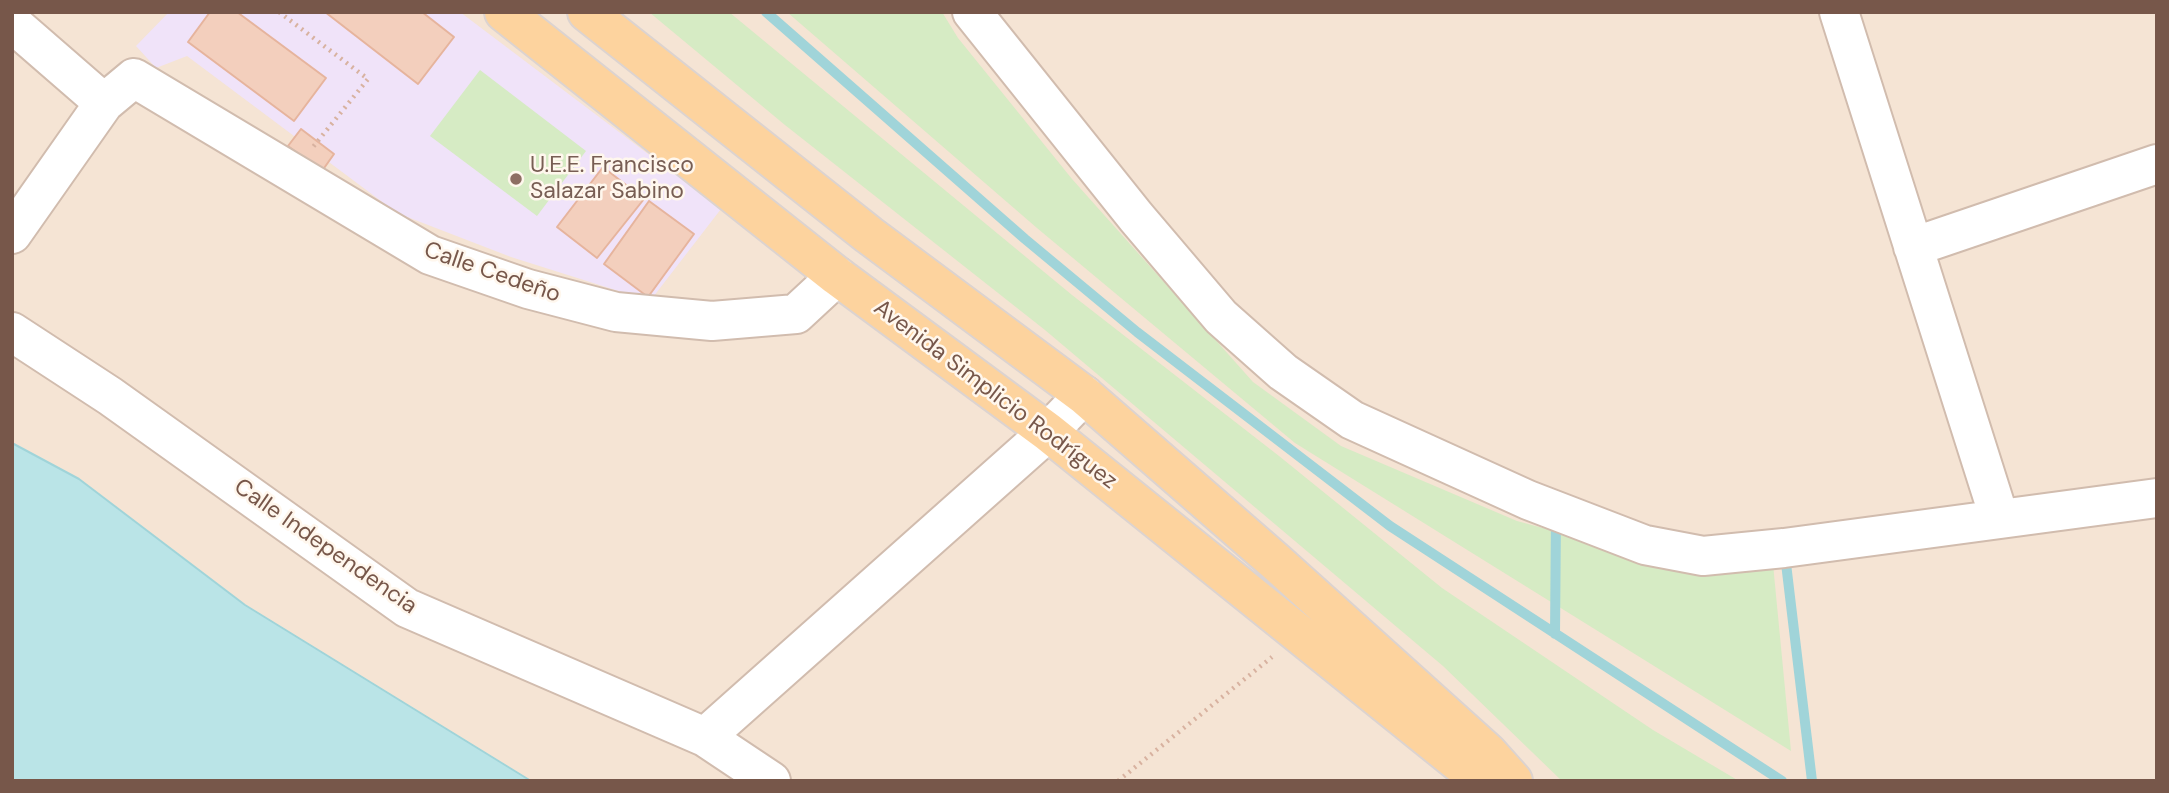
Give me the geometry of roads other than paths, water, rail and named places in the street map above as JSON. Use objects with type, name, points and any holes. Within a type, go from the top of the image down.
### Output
[{"type":"main road","name":"Avenida Simplicio Rodríguez","points":[[504,12],[836,276],[1048,432],[1482,781]]},
{"type":"main road","points":[[587,12],[869,235],[1084,394],[1488,752],[1513,781]]},
{"type":"street","points":[[972,12],[1220,317],[1283,372],[1352,420],[1547,507],[1645,545],[1703,556],[1784,548],[1999,517],[2157,498]]},
{"type":"street","points":[[1839,12],[1999,517]]},
{"type":"street","points":[[12,23],[104,103],[12,234]]},
{"type":"street","name":"Calle Cedeño","points":[[104,103],[134,78],[430,255],[528,289],[616,312],[712,321],[796,314],[836,276]]},
{"type":"street","points":[[1913,247],[2157,164]]},
{"type":"street","name":"Calle Independencia","points":[[12,332],[110,396],[407,607],[705,737],[771,781]]},
{"type":"street","points":[[705,737],[1048,432],[1084,394]]},
{"type":"water","points":[[12,443],[79,479],[245,605],[531,781],[12,781]]},
{"type":"waterway","points":[[766,12],[1025,239],[1137,332],[1390,526],[1782,781]]},
{"type":"waterway","points":[[1555,634],[1556,518]]},
{"type":"waterway","points":[[1785,555],[1812,781]]},
{"type":"place","name":"U.E.E. Francisco Salazar Sabino","points":[[516,179]]}]
